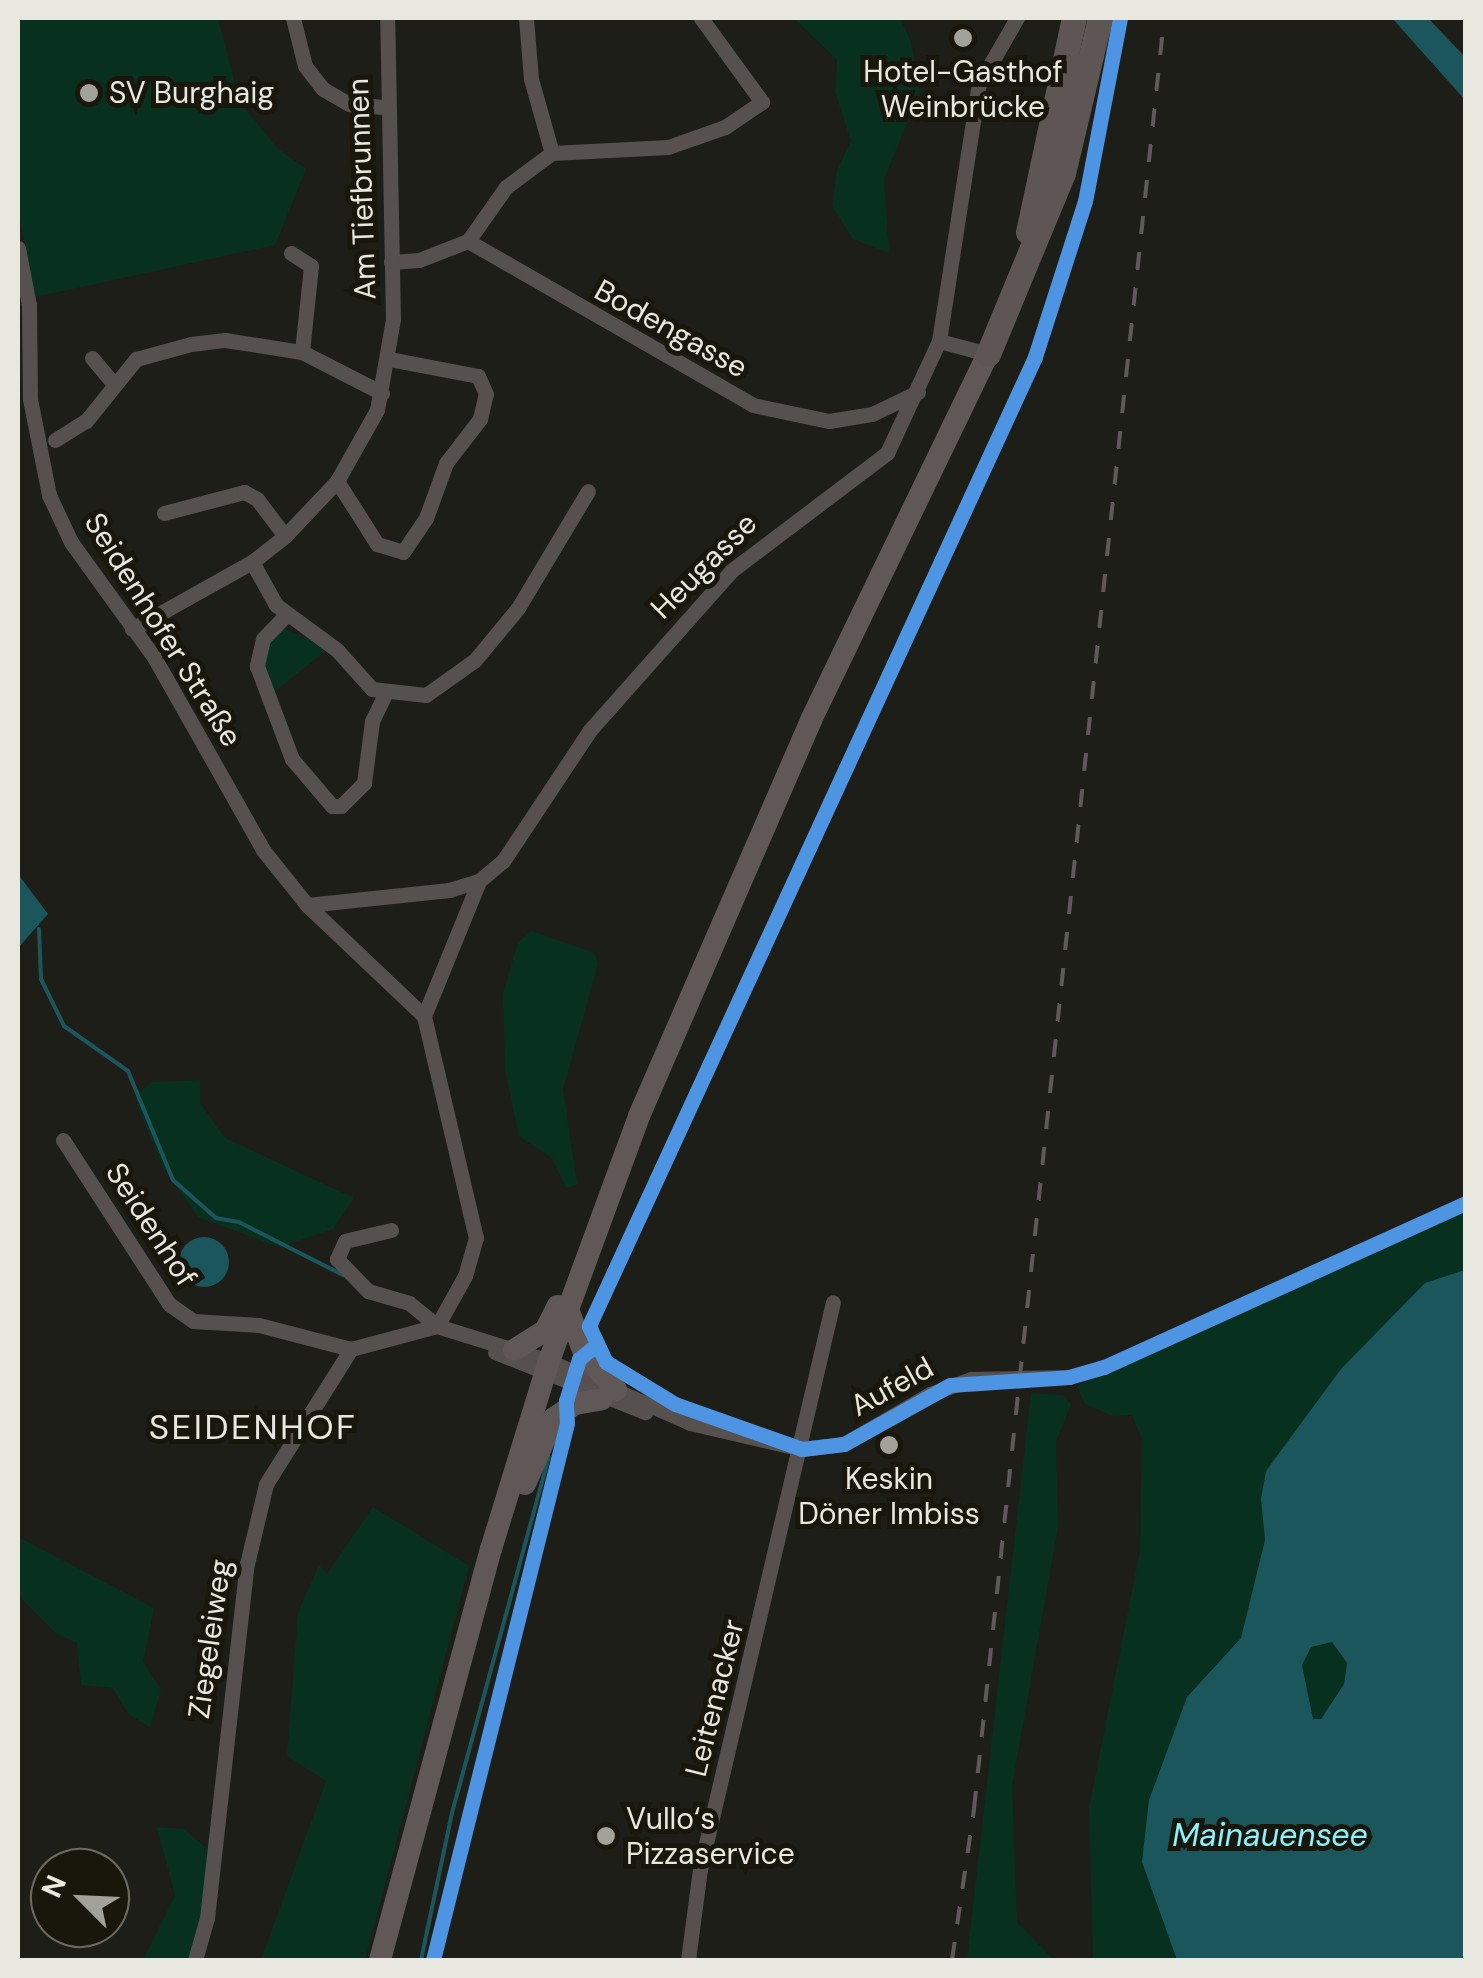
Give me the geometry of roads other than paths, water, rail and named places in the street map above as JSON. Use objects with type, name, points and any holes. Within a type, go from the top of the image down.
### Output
[{"type":"highway","points":[[1018,283],[1074,18]]},
{"type":"highway","points":[[988,354],[1062,173],[1100,18]]},
{"type":"main road","points":[[380,1960],[491,1549],[577,1286],[724,910],[988,354]]},
{"type":"main road","points":[[514,1350],[545,1331],[560,1300],[577,1286]]},
{"type":"main road","points":[[491,1549],[554,1418],[574,1404],[609,1395],[584,1353],[568,1310]]},
{"type":"street","points":[[293,18],[305,66],[323,90],[349,104],[386,107]]},
{"type":"street","name":"Am Tiefbrunnen","points":[[132,629],[252,562],[285,536],[337,481],[367,433],[389,360],[386,18]]},
{"type":"street","points":[[526,18],[531,79],[552,153]]},
{"type":"street","points":[[391,262],[446,253],[468,241],[506,187],[552,153],[668,147],[725,127],[762,102],[702,18]]},
{"type":"street","name":"Heugasse","points":[[479,880],[514,848],[562,767],[618,695],[731,571],[887,453],[939,341],[979,84],[1017,18]]},
{"type":"street","name":"Bodengasse","points":[[468,241],[753,405],[841,420],[918,392]]},
{"type":"street","name":"Seidenhofer Straße","points":[[18,248],[28,306],[30,399],[40,465],[71,542],[132,629],[246,825],[306,905]]},
{"type":"street","points":[[292,253],[311,266],[302,352]]},
{"type":"street","points":[[55,440],[86,421],[112,382],[136,359],[190,344],[225,340],[302,352],[382,392]]},
{"type":"street","points":[[939,341],[988,354]]},
{"type":"street","points":[[92,358],[112,382]]},
{"type":"street","points":[[337,481],[377,544],[404,552],[426,518],[446,463],[480,419],[486,394],[478,376],[389,360]]},
{"type":"street","points":[[252,562],[286,615],[385,694],[426,695],[474,660],[543,571],[588,491]]},
{"type":"street","points":[[164,512],[244,492],[266,509],[285,536]]},
{"type":"street","points":[[286,615],[263,639],[257,666],[292,759],[332,806],[341,806],[364,783],[372,721],[385,694]]},
{"type":"street","points":[[306,905],[449,890],[479,880]]},
{"type":"street","points":[[424,1016],[479,880]]},
{"type":"street","points":[[306,905],[424,1016],[476,1238],[465,1276],[438,1326],[351,1349]]},
{"type":"street","name":"Seidenhof","points":[[64,1140],[178,1314],[276,1328],[351,1349]]},
{"type":"street","points":[[391,1230],[345,1241],[337,1259],[368,1291],[409,1303],[438,1326],[547,1369]]},
{"type":"street","name":"Aufeld","points":[[802,1449],[833,1302]]},
{"type":"street","points":[[484,1343],[514,1350],[547,1369]]},
{"type":"street","name":"Ziegeleiweg","points":[[195,1960],[207,1918],[216,1797],[261,1502],[276,1462],[351,1349]]},
{"type":"street","name":"Aufeld","points":[[547,1369],[655,1411],[802,1449],[844,1444],[970,1379],[1069,1377]]},
{"type":"street","name":"Leitenacker","points":[[688,1960],[700,1869],[802,1449]]},
{"type":"water","points":[[1392,18],[1428,18],[1465,57],[1465,100]]},
{"type":"water","points":[[18,874],[48,914],[18,948]]},
{"type":"water","points":[[204,1237],[222,1244],[229,1262],[222,1280],[204,1287],[186,1280],[179,1262],[186,1244]]},
{"type":"water","name":"Mainauensee","points":[[1465,1270],[1465,1960],[1177,1960],[1142,1862],[1149,1800],[1187,1697],[1241,1638],[1265,1540],[1261,1499],[1266,1471],[1341,1369],[1425,1283]],"holes":[[[1332,1642],[1347,1663],[1344,1684],[1321,1719],[1313,1719],[1302,1665],[1311,1647]]]},
{"type":"waterway","points":[[39,929],[41,979],[64,1026],[128,1071],[173,1180],[216,1218],[239,1222],[343,1275]]},
{"type":"waterway","points":[[421,1960],[452,1813],[549,1457]]},
{"type":"railway","points":[[952,1960],[974,1809],[1164,18]]},
{"type":"place","name":"Hotel-Gasthof Weinbrücke","points":[[963,38]]},
{"type":"place","name":"SV Burghaig","points":[[89,93]]},
{"type":"place","name":"Keskin Döner Imbiss","points":[[889,1445]]},
{"type":"place","name":"Vullo‘s Pizzaservice","points":[[606,1836]]},
{"type":"district","name":"SEIDENHOF","points":[[253,1427]]}]
